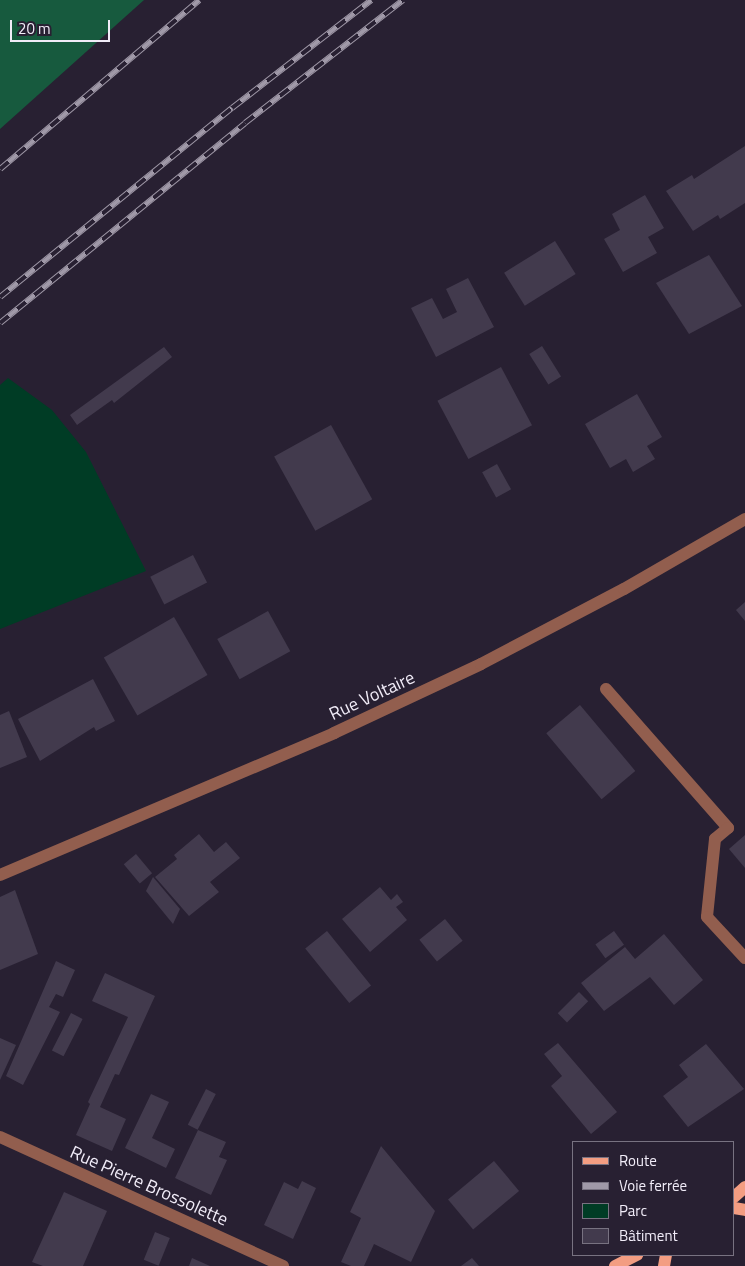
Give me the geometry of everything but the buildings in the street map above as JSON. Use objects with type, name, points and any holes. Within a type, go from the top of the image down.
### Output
[{"type":"main road","points":[[735,1196],[745,1186]]},
{"type":"main road","points":[[615,1266],[635,1256]]},
{"type":"street","name":"Rue Voltaire","points":[[0,875],[334,733],[481,664],[624,589],[745,519]]},
{"type":"street","points":[[606,689],[728,828],[715,839],[708,917],[745,958]]},
{"type":"street","name":"Rue Pierre Brossolette","points":[[0,1137],[284,1266]]},
{"type":"green space","points":[[0,0],[144,0],[0,129]]},
{"type":"green space","points":[[8,378],[52,410],[86,452],[146,571],[0,629],[0,385]]},
{"type":"railway","points":[[0,169],[199,0]]},
{"type":"railway","points":[[0,297],[232,108],[371,0]]},
{"type":"railway","points":[[0,323],[245,123],[403,0]]}]
